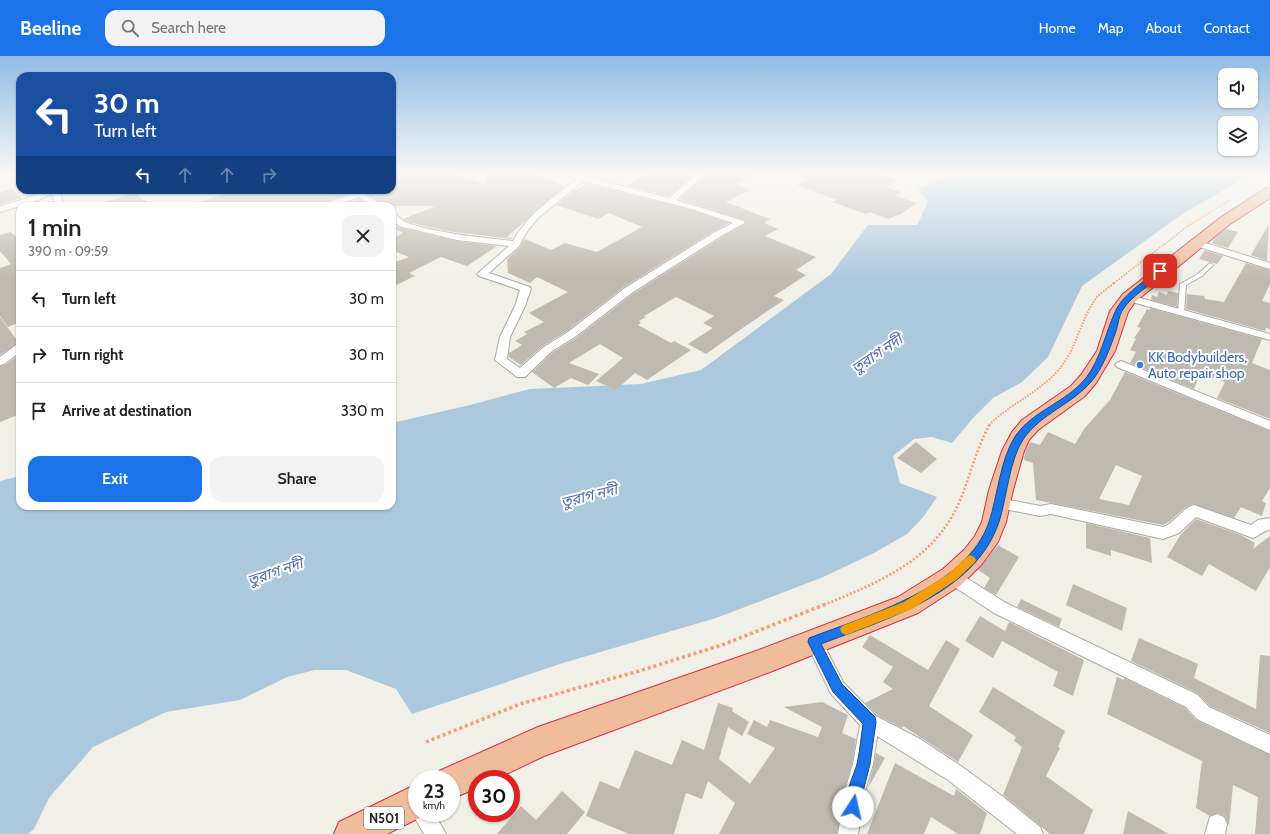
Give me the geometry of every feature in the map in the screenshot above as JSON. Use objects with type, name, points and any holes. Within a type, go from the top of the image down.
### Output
[{"type":"highway","points":[[460,779],[538,742],[740,670],[908,605],[952,577],[973,558],[985,542],[994,522],[1001,490],[1013,451],[1020,437],[1030,425],[1078,391],[1089,379],[1106,351],[1119,311],[1129,298],[1196,243],[1245,208]]},
{"type":"highway","name":"N501","points":[[351,834],[408,809]]},
{"type":"street","points":[[544,208],[535,216],[524,229],[516,244],[482,274],[526,289],[520,306],[505,337],[501,360],[521,374],[548,349],[572,334],[629,290],[718,234],[741,222],[698,208]]},
{"type":"street","points":[[396,219],[402,224],[450,236],[516,244]]},
{"type":"street","points":[[1196,243],[1266,264],[1267,256],[1270,257]]},
{"type":"street","points":[[1129,298],[1270,336]]},
{"type":"street","points":[[2,359],[16,350]]},
{"type":"street","points":[[1121,365],[1270,426]]},
{"type":"street","points":[[999,503],[1040,511],[1051,509],[1163,533],[1174,529],[1194,510],[1253,532],[1263,524],[1270,524]]},
{"type":"street","points":[[952,577],[1000,608],[1192,701],[1203,713],[1270,745]]},
{"type":"street","points":[[814,642],[837,688],[870,722],[939,762],[999,806],[1033,834]]},
{"type":"street","points":[[848,834],[855,792],[863,764],[870,722]]},
{"type":"street","points":[[429,822],[436,834]]},
{"type":"lane","points":[[1181,312],[1183,284],[1200,275],[1210,265]]},
{"type":"path","points":[[426,742],[520,704],[639,671],[722,645],[798,616],[855,592],[896,572],[926,550],[939,535],[953,514],[961,498],[982,438],[990,424],[1046,383],[1061,367],[1074,346],[1092,305],[1099,295],[1188,226],[1217,208]]},
{"type":"water","name":"তুরাগ নদী","points":[[925,208],[1192,208],[1082,286],[1048,357],[1022,382],[993,398],[974,417],[952,443],[932,437],[914,439],[893,456],[900,483],[937,497],[924,516],[907,534],[874,553],[821,578],[716,618],[563,663],[412,714],[396,689],[346,670],[315,670],[287,677],[240,700],[166,712],[93,747],[49,798],[34,829],[28,834],[0,834],[0,481],[16,477],[16,510],[396,510],[396,422],[530,389],[641,384],[701,370],[831,274],[868,225],[917,225]]},
{"type":"building","points":[[430,208],[540,208],[507,237],[513,238],[512,239],[447,231],[408,222],[403,219]]},
{"type":"building","points":[[566,208],[684,208],[729,223],[624,287],[567,331],[543,346],[521,365],[509,357],[509,353],[522,345],[515,341],[527,334],[524,332],[544,322],[529,313],[568,292],[537,277],[530,283],[508,273],[507,259],[520,247],[525,239],[551,250],[565,243],[597,252],[642,227],[609,213],[598,219]]},
{"type":"building","points":[[708,208],[742,208],[770,219],[764,223],[778,229],[765,236],[816,257],[796,270],[806,275],[774,296],[784,300],[706,354],[688,344],[713,328],[703,323],[714,316],[676,297],[644,316],[646,317],[639,321],[641,323],[638,325],[671,343],[674,341],[691,350],[647,380],[635,373],[616,390],[596,381],[623,358],[600,344],[569,363],[599,374],[588,385],[571,378],[554,388],[532,372],[553,352],[577,337],[634,293],[722,237],[746,224],[744,220]]},
{"type":"building","points":[[850,208],[909,208],[898,216],[896,215],[889,219],[869,212],[866,214]]},
{"type":"building","points":[[1269,224],[1267,261],[1251,255]]},
{"type":"building","points":[[396,228],[457,241],[497,246],[467,266],[441,257],[409,273],[415,276],[396,285],[396,262],[409,257],[396,252],[396,237],[403,233]]},
{"type":"building","points":[[1226,229],[1238,232],[1228,248],[1212,243],[1214,239]]},
{"type":"building","points":[[11,232],[16,237],[16,324],[8,327],[0,316],[0,268],[11,264],[0,251],[0,235]]},
{"type":"building","points":[[1205,250],[1223,256],[1217,264],[1199,259]]},
{"type":"building","points":[[1246,263],[1270,270],[1270,284],[1262,301],[1270,303],[1270,329],[1266,328],[1265,331],[1186,309],[1187,294],[1204,296],[1205,299],[1224,302]]},
{"type":"building","points":[[1168,291],[1178,293],[1177,307],[1151,300],[1152,295],[1157,297],[1159,292],[1167,295]]},
{"type":"building","points":[[1150,308],[1262,339],[1252,363],[1270,370],[1270,419],[1217,398],[1225,382],[1200,373],[1194,389],[1130,363],[1136,352],[1130,350],[1136,339],[1134,338],[1141,328],[1137,327],[1147,309],[1150,310]]},
{"type":"building","points":[[0,317],[16,339],[16,345],[0,355]]},
{"type":"building","points":[[16,357],[16,416],[0,422],[0,366],[5,365]]},
{"type":"building","points":[[1125,372],[1270,431],[1270,488],[1262,501],[1266,503],[1262,516],[1241,507],[1234,518],[1193,504],[1185,508],[1163,525],[1036,500],[1033,463],[1024,460],[1025,452],[1030,442],[1040,445],[1048,432],[1075,444],[1084,429],[1110,400]],"holes":[[[1116,465],[1142,476],[1129,505],[1099,499]]]},
{"type":"building","points":[[916,442],[937,459],[921,473],[897,458]]},
{"type":"building","points":[[1196,519],[1241,535],[1255,543],[1253,549],[1270,536],[1270,567],[1256,591],[1209,564],[1202,576],[1167,557],[1181,534]]},
{"type":"building","points":[[1086,523],[1150,538],[1152,563],[1111,550],[1111,556],[1086,548]]},
{"type":"building","points":[[998,545],[1019,557],[996,595],[984,588],[990,578],[978,570]]},
{"type":"building","points":[[1073,584],[1127,608],[1122,631],[1066,605]]},
{"type":"building","points":[[1021,599],[1062,619],[1059,627],[1017,607]]},
{"type":"building","points":[[980,616],[1005,631],[1009,622],[1084,660],[1073,696],[1053,686],[1058,672],[1002,641],[993,658],[965,641]]},
{"type":"building","points":[[870,635],[928,670],[946,640],[960,649],[929,706],[973,735],[958,762],[903,726],[902,728],[877,715],[865,703],[893,689],[883,682],[893,667],[862,647]]},
{"type":"building","points":[[1139,638],[1198,664],[1194,678],[1256,709],[1260,655],[1270,656],[1270,733],[1210,706],[1199,694],[1131,661]]},
{"type":"building","points":[[1117,677],[1124,680],[1124,678],[1185,708],[1196,720],[1270,755],[1270,834],[1255,834],[1258,797],[1233,785],[1229,826],[1225,816],[1218,813],[1210,816],[1196,808],[1202,761],[1107,714]]},
{"type":"building","points":[[993,687],[1065,731],[1058,747],[1060,748],[1046,776],[1093,810],[1084,834],[1050,834],[1003,795],[1022,747],[1014,741],[1016,737],[979,712]]},
{"type":"building","points":[[822,702],[848,715],[842,733],[856,739],[852,764],[844,791],[837,834],[719,834],[735,803],[708,781],[702,799],[686,793],[674,834],[629,834],[586,816],[600,781],[619,789],[635,750],[672,765],[682,740],[704,750],[718,703],[733,708],[732,711],[749,722],[742,736],[728,727],[719,759],[750,784],[775,748],[747,734],[754,720],[767,727],[770,720],[818,737],[822,727],[784,707]]},
{"type":"building","points":[[876,753],[885,758],[868,788],[874,764]]},
{"type":"building","points":[[895,763],[954,796],[956,789],[987,813],[980,834],[958,834],[931,817],[924,834],[867,834]]},
{"type":"building","points":[[562,791],[585,812],[567,834],[497,834],[507,822],[520,822],[521,806],[536,820]]},
{"type":"building","points":[[1128,811],[1169,834],[1123,834]]},
{"type":"slow traffic","points":[[846,629],[908,605],[952,577],[970,560]]},
{"type":"place","name":"KK Bodybuilders, Auto repair shop","points":[[1140,365]]},
{"type":"route","points":[[853,807],[855,792],[863,764],[870,722],[837,688],[814,642],[908,605],[952,577],[973,558],[985,542],[994,522],[1001,490],[1013,451],[1020,437],[1030,425],[1078,391],[1089,379],[1106,351],[1119,311],[1129,298],[1160,271]]}]
